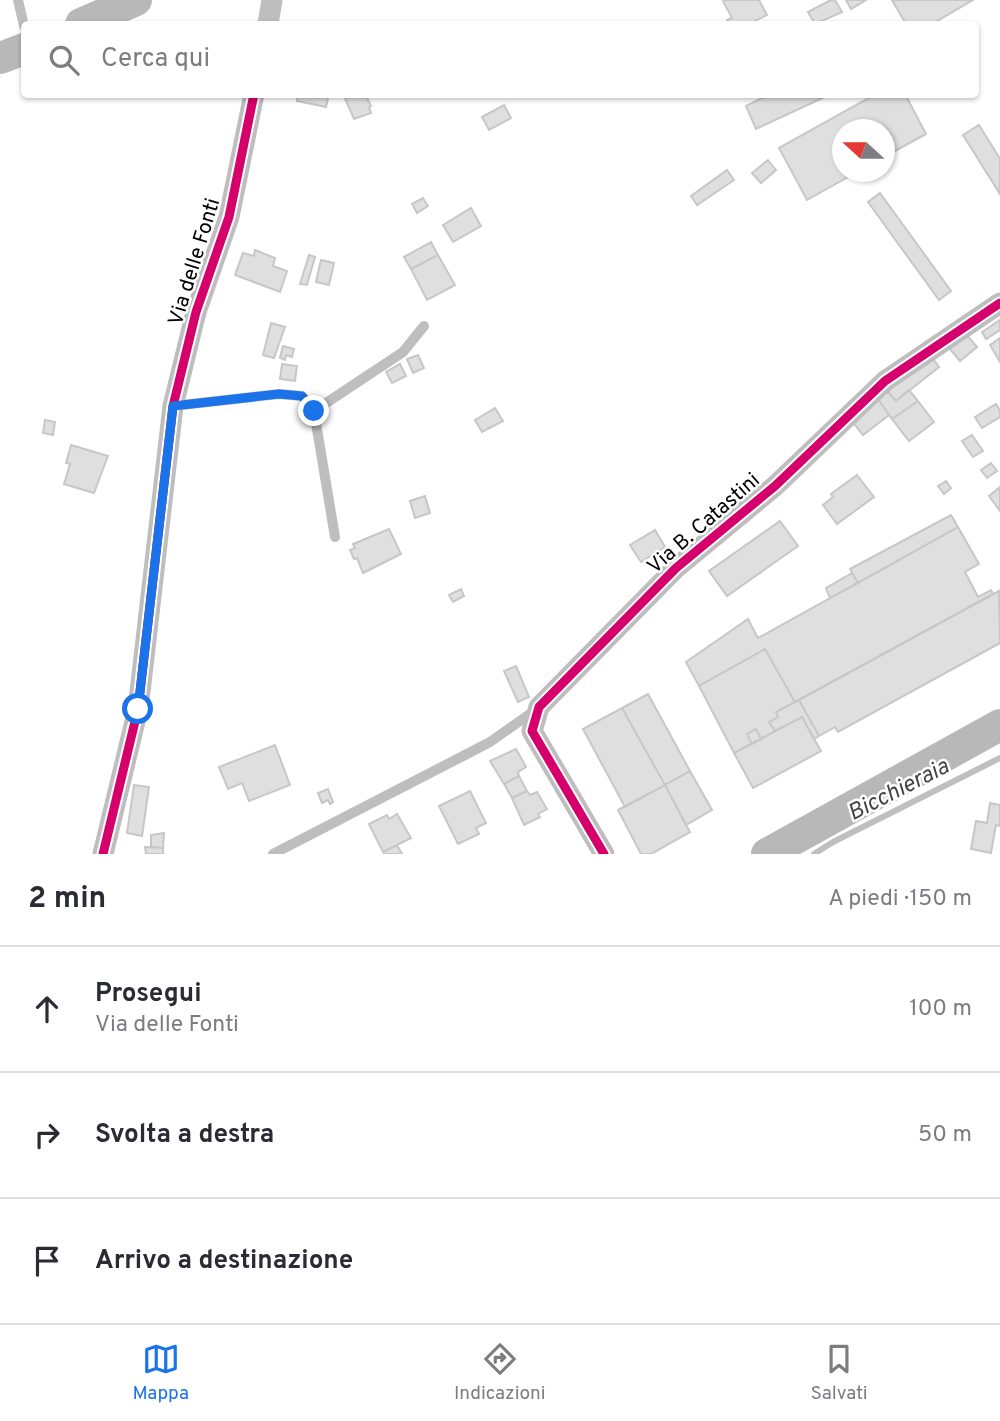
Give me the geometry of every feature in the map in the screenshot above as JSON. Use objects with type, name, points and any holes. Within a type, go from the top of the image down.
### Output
[{"type":"main road","points":[[88,21],[136,0]]},
{"type":"main road","points":[[0,58],[21,51]]},
{"type":"main road","points":[[767,854],[1000,725]]},
{"type":"street","points":[[268,21],[272,0]]},
{"type":"street","name":"Via delle Fonti","points":[[103,854],[138,709],[173,406],[196,312],[229,217],[253,98]]},
{"type":"street","name":"Via B. Catastini","points":[[539,707],[676,568],[775,486],[886,382],[1000,303]]},
{"type":"street","points":[[539,707],[532,731],[604,854]]},
{"type":"lane","points":[[18,0],[23,21]]},
{"type":"lane","points":[[314,411],[403,352],[424,326]]},
{"type":"lane","points":[[173,406],[279,394],[302,396],[314,411],[335,537]]},
{"type":"lane","points":[[273,854],[463,757],[490,742],[539,707]]},
{"type":"building","points":[[759,0],[767,15],[755,21],[728,21],[732,18],[723,1]]},
{"type":"building","points":[[835,0],[842,12],[822,21],[813,21],[808,12]]},
{"type":"building","points":[[846,0],[866,0],[851,9]]},
{"type":"building","points":[[892,0],[973,0],[937,21],[904,21]]},
{"type":"building","points":[[297,98],[328,98],[326,107],[297,101]]},
{"type":"building","points":[[345,98],[367,98],[371,113],[354,119]]},
{"type":"building","points":[[762,98],[822,98],[756,129],[746,106]]},
{"type":"building","points":[[869,98],[907,98],[926,134],[895,151],[895,119],[832,119],[832,182],[839,182],[807,200],[779,148]]},
{"type":"building","points":[[504,105],[511,118],[489,130],[482,117]]},
{"type":"building","points":[[979,125],[1000,159],[1000,194],[963,135]]},
{"type":"building","points":[[768,160],[776,170],[761,183],[752,173]]},
{"type":"building","points":[[727,170],[734,180],[697,205],[691,196]]},
{"type":"building","points":[[880,193],[951,291],[939,300],[868,202]]},
{"type":"building","points":[[423,198],[428,206],[417,213],[412,204]]},
{"type":"building","points":[[471,208],[481,226],[453,242],[443,225]]},
{"type":"building","points":[[431,242],[438,255],[411,269],[404,257]]},
{"type":"building","points":[[255,250],[275,258],[273,266],[287,271],[280,292],[235,275],[243,253],[254,256]]},
{"type":"building","points":[[309,255],[315,257],[307,285],[300,284]]},
{"type":"building","points":[[438,255],[455,285],[427,300],[411,269]]},
{"type":"building","points":[[321,260],[334,263],[329,285],[316,282]]},
{"type":"building","points":[[1000,320],[1000,330],[986,339],[982,332]]},
{"type":"building","points":[[271,323],[285,327],[274,358],[263,355]]},
{"type":"building","points":[[966,334],[977,347],[960,361],[949,348]]},
{"type":"building","points":[[1000,338],[1000,362],[990,345]]},
{"type":"building","points":[[283,346],[294,349],[292,357],[286,355],[285,360],[280,358]]},
{"type":"building","points":[[928,352],[939,367],[896,401],[888,392]]},
{"type":"building","points":[[418,355],[424,368],[413,373],[407,359]]},
{"type":"building","points":[[282,364],[297,366],[295,381],[280,379]]},
{"type":"building","points":[[400,364],[406,376],[392,383],[386,372]]},
{"type":"building","points":[[909,390],[918,401],[892,419],[878,399],[888,392],[896,401]]},
{"type":"building","points":[[878,399],[889,415],[863,435],[851,420]]},
{"type":"building","points":[[918,401],[934,422],[909,441],[892,419]]},
{"type":"building","points":[[996,404],[1000,417],[982,428],[975,417]]},
{"type":"building","points":[[495,408],[503,421],[482,432],[475,420]]},
{"type":"building","points":[[45,420],[55,422],[53,435],[43,433]]},
{"type":"building","points":[[972,435],[983,451],[973,457],[962,441]]},
{"type":"building","points":[[71,445],[108,456],[94,493],[64,484],[70,464],[66,463]]},
{"type":"building","points":[[991,463],[997,471],[987,478],[981,470]]},
{"type":"building","points":[[857,475],[874,497],[837,524],[823,505],[833,497],[831,494]]},
{"type":"building","points":[[946,481],[951,488],[944,494],[938,486]]},
{"type":"building","points":[[1000,487],[1000,511],[989,496]]},
{"type":"building","points":[[425,496],[430,513],[415,518],[410,501]]},
{"type":"building","points":[[951,515],[958,527],[858,583],[850,569]]},
{"type":"building","points":[[780,521],[798,546],[727,596],[709,571]]},
{"type":"building","points":[[958,527],[979,564],[965,572],[978,597],[991,590],[993,594],[795,702],[765,649],[699,686],[686,662],[748,619],[758,638]]},
{"type":"building","points":[[389,529],[401,554],[363,573],[357,558],[354,559],[350,550],[355,548],[353,544]]},
{"type":"building","points":[[655,530],[665,547],[641,562],[630,545]]},
{"type":"building","points":[[852,573],[858,583],[830,598],[826,588]]},
{"type":"building","points":[[461,589],[464,596],[453,602],[449,595]]},
{"type":"building","points":[[999,591],[1000,643],[838,732],[835,727],[819,736],[799,700]]},
{"type":"building","points":[[765,649],[795,702],[776,712],[778,717],[769,722],[775,731],[761,739],[756,729],[747,734],[752,744],[734,753],[699,686]]},
{"type":"building","points":[[516,666],[529,697],[518,702],[504,671]]},
{"type":"building","points":[[648,694],[690,771],[665,785],[622,708]]},
{"type":"building","points":[[799,700],[819,736],[814,739],[802,717],[775,731],[769,722],[778,717],[776,712]]},
{"type":"building","points":[[622,708],[665,785],[625,807],[583,729]]},
{"type":"building","points":[[802,717],[821,751],[753,788],[734,753]]},
{"type":"building","points":[[756,729],[761,739],[752,744],[747,734]]},
{"type":"building","points":[[275,745],[290,785],[249,801],[242,783],[228,789],[219,767]]},
{"type":"building","points":[[516,749],[526,767],[518,772],[519,776],[504,784],[490,761]]},
{"type":"building","points":[[690,771],[712,810],[686,825],[665,785]]},
{"type":"building","points":[[519,776],[527,791],[512,798],[504,784]]},
{"type":"building","points":[[134,785],[149,787],[142,836],[127,833]]},
{"type":"building","points":[[665,785],[690,832],[651,854],[641,854],[618,810]]},
{"type":"building","points":[[328,789],[333,802],[330,804],[328,800],[322,803],[318,793]]},
{"type":"building","points":[[470,791],[486,823],[476,828],[479,834],[458,844],[439,806]]},
{"type":"building","points":[[527,791],[530,795],[537,792],[547,809],[538,814],[540,817],[524,825],[512,798]]},
{"type":"building","points":[[990,803],[1000,805],[1000,826],[996,825],[991,853],[971,849],[976,821],[987,823]]},
{"type":"building","points":[[397,814],[411,838],[383,852],[369,824],[387,815],[389,819]]},
{"type":"building","points":[[164,833],[163,848],[151,847],[151,835]]},
{"type":"building","points":[[397,845],[402,854],[384,854],[383,852]]},
{"type":"building","points":[[145,847],[163,848],[163,854],[146,854]]},
{"type":"waterway","name":"Bicchieraia","points":[[814,854],[1000,758]]},
{"type":"cycle path","points":[[103,854],[138,709],[173,406],[196,312],[229,217],[253,98]]},
{"type":"cycle path","points":[[604,854],[532,731],[539,707],[676,568],[775,486],[885,381],[1000,303]]},
{"type":"route","points":[[138,709],[173,406],[279,394],[302,396],[314,411]]}]
